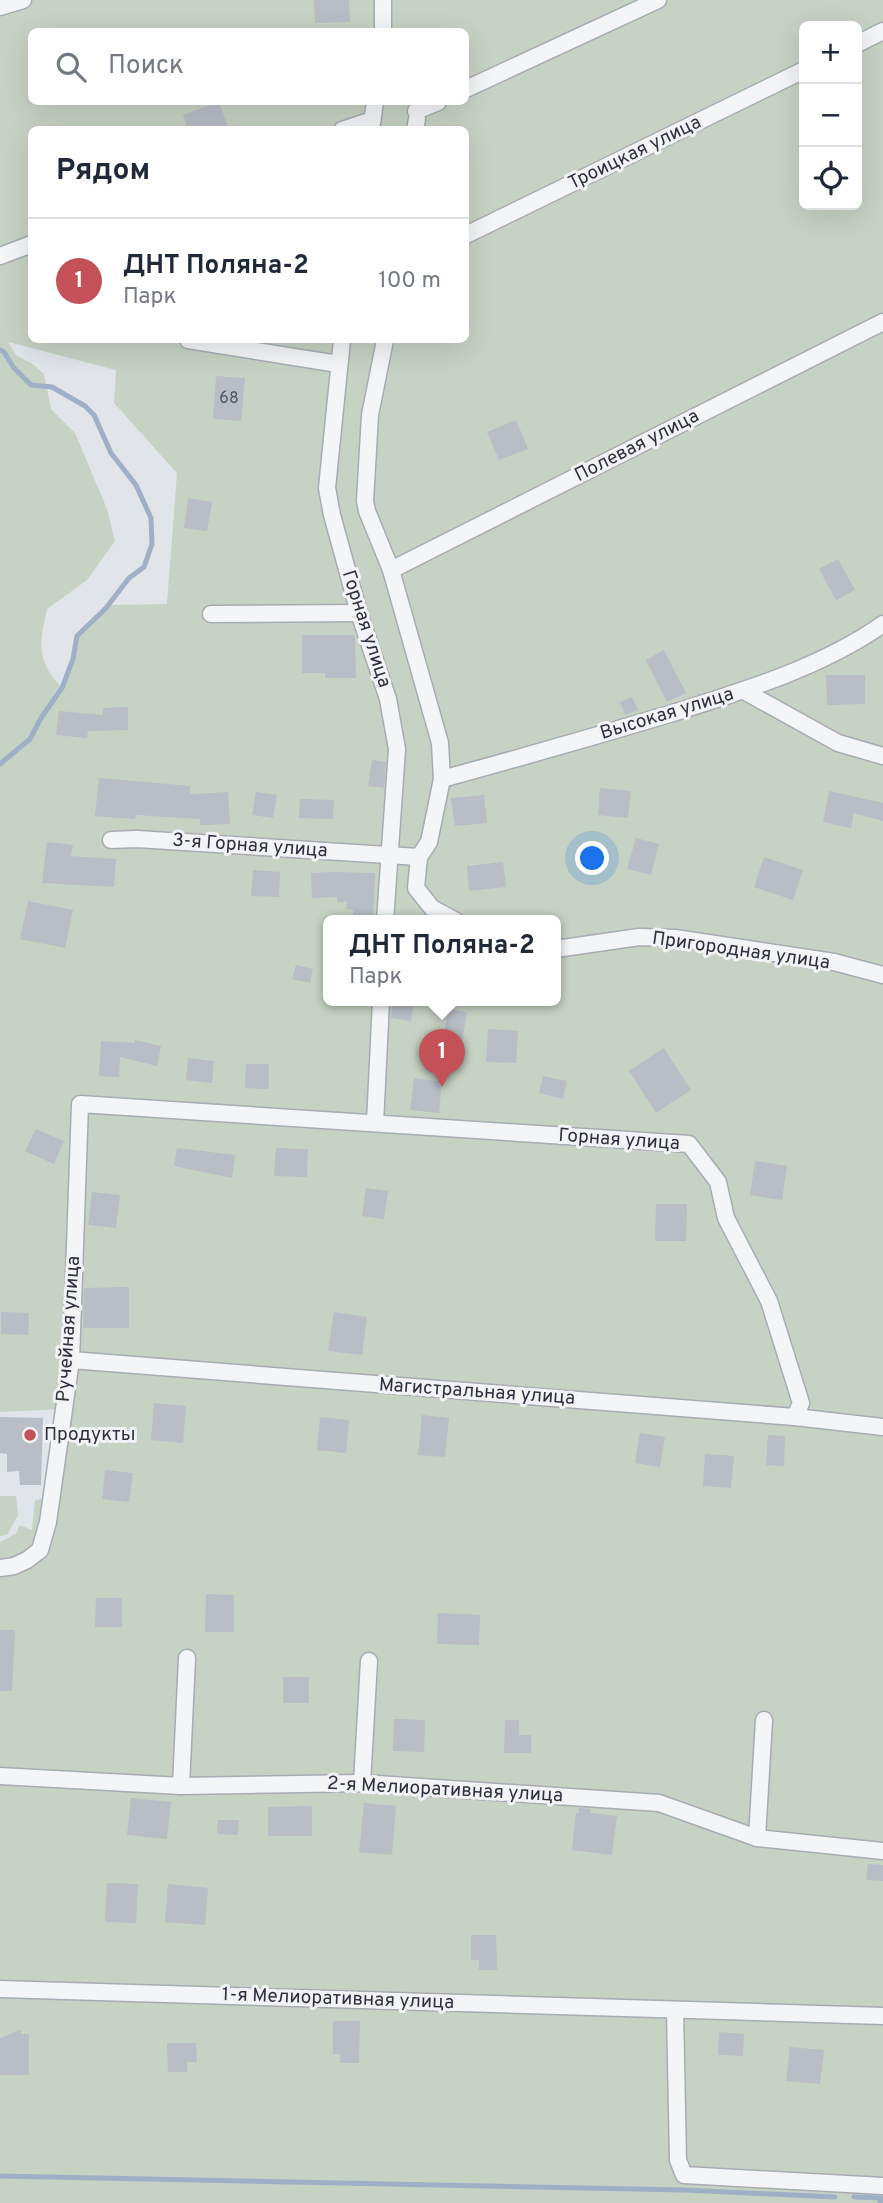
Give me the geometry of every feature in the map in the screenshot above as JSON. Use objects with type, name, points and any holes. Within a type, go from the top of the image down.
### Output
[{"type":"street","points":[[0,7],[23,0]]},
{"type":"street","points":[[383,0],[383,28]]},
{"type":"street","points":[[469,88],[658,0]]},
{"type":"street","points":[[862,42],[883,31]]},
{"type":"street","name":"Троицкая улица","points":[[469,234],[799,72]]},
{"type":"street","points":[[372,125],[375,105]]},
{"type":"street","points":[[416,120],[434,105]]},
{"type":"street","points":[[0,256],[28,246]]},
{"type":"street","name":"Полевая улица","points":[[391,570],[883,322]]},
{"type":"street","points":[[206,343],[338,365]]},
{"type":"street","name":"Горная улица","points":[[342,343],[327,488],[359,613],[388,699],[397,749],[385,915]]},
{"type":"street","points":[[384,343],[370,415],[365,501],[391,570],[440,744],[442,779],[429,842],[419,856],[416,888],[432,908],[445,915]]},
{"type":"street","points":[[211,614],[359,613]]},
{"type":"street","name":"Высокая улица","points":[[442,779],[554,749],[744,691],[855,644],[883,624]]},
{"type":"street","points":[[744,691],[838,743],[883,756]]},
{"type":"street","name":"3-я Горная улица","points":[[111,840],[137,839],[419,856]]},
{"type":"street","name":"Пригородная улица","points":[[561,948],[639,937],[676,938],[834,962],[883,975]]},
{"type":"street","points":[[375,1124],[381,1006]]},
{"type":"street","name":"Горная улица","points":[[80,1104],[689,1144],[718,1182],[726,1218],[769,1301],[801,1403],[795,1417]]},
{"type":"street","name":"Ручейная улица","points":[[0,1568],[27,1560],[40,1550],[48,1522],[71,1360],[80,1104]]},
{"type":"street","name":"Магистральная улица","points":[[71,1360],[795,1417],[883,1427]]},
{"type":"street","points":[[181,1786],[187,1658]]},
{"type":"street","points":[[362,1783],[369,1661]]},
{"type":"street","points":[[757,1838],[764,1720]]},
{"type":"street","name":"2-я Мелиоративная улица","points":[[0,1776],[181,1786],[362,1783],[659,1802],[757,1838],[883,1851]]},
{"type":"street","name":"1-я Мелиоративная улица","points":[[0,1989],[883,2016]]},
{"type":"street","points":[[675,2010],[678,2160],[684,2175],[883,2186]]},
{"type":"green space","points":[[0,0],[883,0],[883,2203],[0,2203],[0,1542],[17,1533],[19,1525],[32,1530],[35,1500],[53,1498],[63,1409],[0,1412]],"holes":[[[8,342],[116,370],[114,403],[177,473],[167,604],[109,605],[77,636],[62,688],[48,669],[42,651],[42,632],[47,609],[87,580],[115,541],[107,509],[75,433],[51,409],[44,374],[16,355]]]},
{"type":"green space","points":[[0,1496],[16,1496],[18,1515],[7,1535],[0,1536]]},
{"type":"building","points":[[314,0],[349,0],[350,22],[315,23]]},
{"type":"building","points":[[211,105],[220,105],[228,126],[187,126],[183,115]]},
{"type":"building","points":[[216,376],[245,378],[241,421],[213,419]]},
{"type":"building","points":[[516,420],[528,449],[499,460],[487,432]]},
{"type":"building","points":[[188,498],[212,502],[207,531],[184,528]]},
{"type":"building","points":[[838,559],[855,590],[836,600],[819,569]]},
{"type":"building","points":[[302,635],[355,635],[356,678],[325,678],[325,673],[302,673]]},
{"type":"building","points":[[664,650],[686,693],[667,702],[646,660]]},
{"type":"building","points":[[826,675],[865,675],[865,704],[827,705]]},
{"type":"building","points":[[632,697],[638,710],[625,715],[620,702]]},
{"type":"building","points":[[128,707],[128,730],[88,731],[87,738],[56,735],[59,711],[103,715],[103,708]]},
{"type":"building","points":[[372,760],[386,762],[384,788],[368,786]]},
{"type":"building","points":[[99,778],[190,786],[190,794],[228,792],[230,824],[200,825],[200,819],[136,815],[135,819],[95,816]]},
{"type":"building","points":[[600,788],[631,791],[628,818],[598,815]]},
{"type":"building","points":[[829,791],[883,803],[883,821],[854,813],[851,828],[823,822]]},
{"type":"building","points":[[256,792],[277,795],[273,818],[252,815]]},
{"type":"building","points":[[484,795],[487,823],[455,826],[451,798]]},
{"type":"building","points":[[300,799],[334,800],[333,819],[299,818]]},
{"type":"building","points":[[636,838],[659,844],[651,875],[627,869]]},
{"type":"building","points":[[47,842],[73,845],[71,856],[116,859],[114,887],[42,883]]},
{"type":"building","points":[[764,857],[803,870],[793,900],[754,887]]},
{"type":"building","points":[[503,862],[506,887],[469,891],[467,866]]},
{"type":"building","points":[[253,870],[280,872],[279,897],[251,896]]},
{"type":"building","points":[[311,873],[375,873],[373,915],[353,915],[353,910],[346,909],[347,902],[337,902],[337,897],[312,898]]},
{"type":"building","points":[[28,901],[73,910],[65,948],[20,939]]},
{"type":"building","points":[[296,965],[313,969],[310,983],[292,979]]},
{"type":"building","points":[[392,1006],[413,1006],[411,1021],[391,1018]]},
{"type":"building","points":[[448,1009],[467,1012],[460,1055],[441,1052]]},
{"type":"building","points":[[488,1029],[518,1031],[516,1063],[486,1062]]},
{"type":"building","points":[[135,1040],[161,1046],[157,1066],[120,1057],[119,1077],[99,1076],[101,1041],[135,1043]]},
{"type":"building","points":[[664,1048],[691,1090],[656,1113],[629,1071]]},
{"type":"building","points":[[188,1058],[214,1061],[212,1083],[186,1080]]},
{"type":"building","points":[[246,1064],[269,1064],[269,1089],[245,1088]]},
{"type":"building","points":[[543,1076],[567,1081],[563,1099],[539,1093]]},
{"type":"building","points":[[414,1078],[442,1082],[439,1113],[410,1110]]},
{"type":"building","points":[[36,1129],[64,1141],[54,1164],[25,1151]]},
{"type":"building","points":[[177,1148],[235,1155],[232,1178],[174,1166]]},
{"type":"building","points":[[276,1148],[308,1149],[307,1177],[274,1176]]},
{"type":"building","points":[[755,1161],[787,1166],[782,1200],[750,1195]]},
{"type":"building","points":[[366,1188],[388,1191],[384,1219],[362,1216]]},
{"type":"building","points":[[92,1192],[120,1195],[116,1228],[88,1225]]},
{"type":"building","points":[[656,1204],[687,1204],[686,1241],[655,1241]]},
{"type":"building","points":[[129,1287],[129,1328],[83,1328],[84,1288]]},
{"type":"building","points":[[1,1312],[29,1313],[28,1335],[1,1334]]},
{"type":"building","points":[[334,1312],[367,1317],[362,1355],[328,1351]]},
{"type":"building","points":[[154,1403],[186,1406],[183,1443],[151,1440]]},
{"type":"building","points":[[422,1415],[449,1418],[445,1457],[418,1455]]},
{"type":"building","name":"Продукты","points":[[0,1417],[43,1418],[41,1485],[20,1485],[19,1471],[7,1472],[7,1454],[0,1453]]},
{"type":"building","points":[[320,1417],[349,1420],[346,1453],[317,1450]]},
{"type":"building","points":[[640,1433],[665,1437],[660,1467],[635,1463]]},
{"type":"building","points":[[768,1435],[785,1436],[784,1466],[766,1465]]},
{"type":"building","points":[[705,1454],[734,1456],[731,1488],[703,1486]]},
{"type":"building","points":[[105,1470],[133,1473],[129,1502],[102,1499]]},
{"type":"building","points":[[206,1594],[234,1595],[234,1632],[205,1632]]},
{"type":"building","points":[[96,1598],[122,1598],[122,1627],[95,1627]]},
{"type":"building","points":[[438,1613],[480,1615],[479,1645],[437,1644]]},
{"type":"building","points":[[0,1630],[15,1630],[12,1691],[0,1691]]},
{"type":"building","points":[[283,1677],[309,1677],[309,1703],[283,1703]]},
{"type":"building","points":[[394,1719],[425,1720],[424,1752],[393,1751]]},
{"type":"building","points":[[505,1720],[519,1720],[519,1735],[531,1735],[531,1753],[504,1753]]},
{"type":"building","points":[[131,1798],[171,1802],[167,1839],[127,1835]]},
{"type":"building","points":[[364,1803],[396,1806],[392,1855],[359,1852]]},
{"type":"building","points":[[312,1806],[312,1836],[268,1836],[268,1807]]},
{"type":"building","points":[[579,1808],[590,1809],[591,1813],[617,1816],[612,1855],[572,1850],[576,1813],[579,1813]]},
{"type":"building","points":[[218,1820],[239,1820],[238,1835],[217,1834]]},
{"type":"building","points":[[868,1864],[883,1865],[883,1881],[866,1880]]},
{"type":"building","points":[[107,1883],[138,1884],[136,1923],[105,1922]]},
{"type":"building","points":[[168,1884],[208,1888],[205,1925],[165,1922]]},
{"type":"building","points":[[471,1935],[496,1935],[497,1970],[479,1970],[479,1960],[471,1960]]},
{"type":"building","points":[[333,2021],[360,2021],[359,2063],[340,2063],[340,2054],[333,2054]]},
{"type":"building","points":[[21,2030],[21,2034],[29,2034],[29,2075],[0,2075],[0,2038]]},
{"type":"building","points":[[719,2032],[744,2034],[743,2056],[718,2055]]},
{"type":"building","points":[[167,2043],[196,2043],[197,2062],[187,2062],[187,2072],[168,2072]]},
{"type":"building","points":[[790,2047],[824,2050],[820,2084],[786,2081]]},
{"type":"waterway","points":[[0,350],[31,385],[52,387],[85,406],[94,415],[111,453],[136,485],[151,518],[152,544],[144,567],[129,578],[106,608],[77,636],[73,659],[62,688],[30,739],[0,764]]},
{"type":"waterway","points":[[0,2176],[685,2190],[835,2197]]},
{"type":"waterway","points":[[854,2197],[881,2198],[880,2203]]},
{"type":"place","name":"ДНТ Поляна-2","points":[[442,1087]]},
{"type":"place","name":"Продукты","points":[[30,1435]]}]
